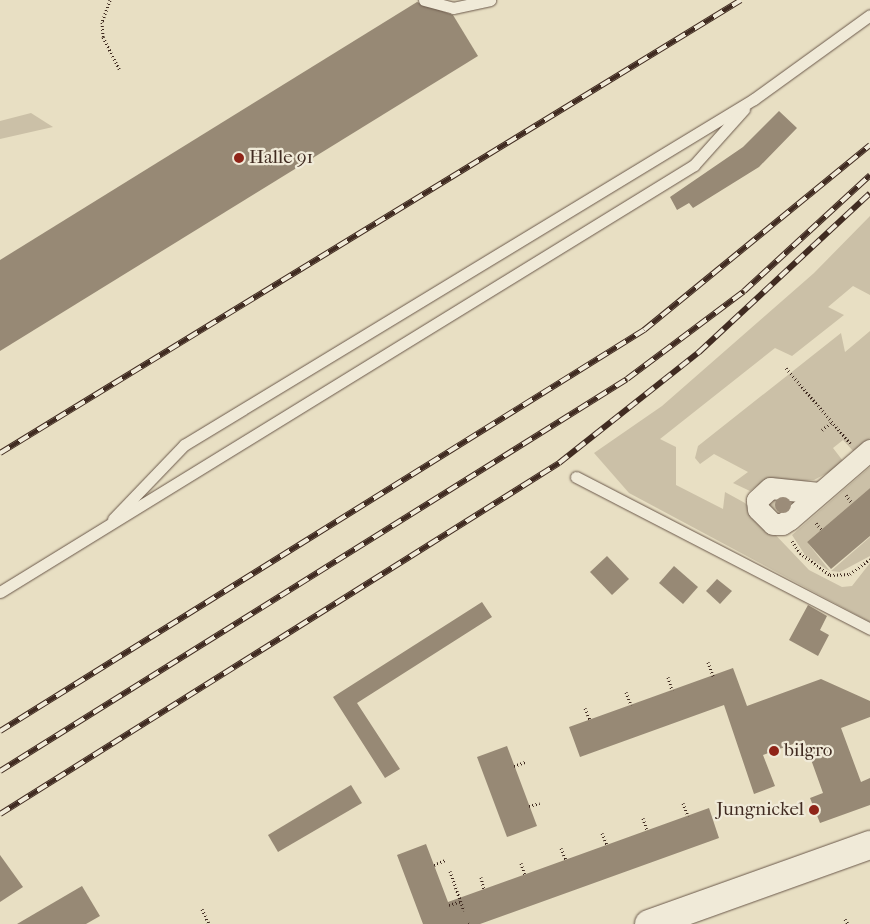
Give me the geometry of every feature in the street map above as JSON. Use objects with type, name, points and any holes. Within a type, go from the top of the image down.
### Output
[{"type":"main road","points":[[648,924],[870,846]]},
{"type":"street","points":[[819,493],[782,487],[762,493],[757,500],[765,518],[778,526],[786,522],[866,453]]},
{"type":"lane","points":[[424,0],[453,8],[490,0]]},
{"type":"lane","points":[[113,519],[184,445],[754,99],[870,15]]},
{"type":"lane","points":[[0,592],[113,519],[694,165],[754,99]]},
{"type":"lane","points":[[576,477],[870,629]]},
{"type":"path","points":[[110,0],[102,22],[103,37],[119,69]]},
{"type":"path","points":[[786,368],[832,422],[866,453]]},
{"type":"path","points":[[822,430],[832,422]]},
{"type":"path","points":[[786,522],[800,553],[830,575],[850,574],[870,559]]},
{"type":"path","points":[[708,662],[713,676]]},
{"type":"path","points":[[668,677],[672,690]]},
{"type":"path","points":[[626,692],[630,705]]},
{"type":"path","points":[[585,708],[590,720]]},
{"type":"path","points":[[514,766],[525,762]]},
{"type":"path","points":[[530,806],[540,803]]},
{"type":"path","points":[[683,803],[688,816]]},
{"type":"path","points":[[643,818],[647,830]]},
{"type":"path","points":[[602,833],[606,845]]},
{"type":"path","points":[[561,848],[566,860]]},
{"type":"path","points":[[434,865],[445,860]]},
{"type":"path","points":[[521,862],[525,875]]},
{"type":"path","points":[[450,871],[464,911]]},
{"type":"path","points":[[481,877],[484,890]]},
{"type":"path","points":[[449,905],[461,901]]},
{"type":"path","points":[[202,909],[209,924]]},
{"type":"path","points":[[846,919],[848,924]]},
{"type":"shaded area","points":[[31,113],[53,127],[0,139],[0,121]]},
{"type":"shaded area","points":[[870,216],[870,295],[853,286],[828,307],[844,315],[792,356],[775,348],[660,439],[676,447],[676,485],[723,509],[725,492],[745,503],[809,570],[842,587],[852,586],[870,563],[870,622],[629,493],[594,453],[662,406],[814,273]]},
{"type":"shaded area","points":[[870,331],[870,438],[854,452],[843,440],[833,448],[843,461],[831,471],[814,480],[758,485],[750,491],[733,483],[748,472],[714,454],[700,464],[695,458],[698,446],[841,333],[845,352]]},
{"type":"shaded area","points":[[870,467],[870,488],[807,542],[830,571],[805,555],[792,535]]},
{"type":"shaded area","points":[[788,495],[796,502],[776,517],[767,506],[769,500]]},
{"type":"shaded area","points":[[870,537],[870,556],[840,572],[831,571]]},
{"type":"building","name":"Halle 91","points":[[417,2],[453,15],[478,56],[0,351],[0,260]]},
{"type":"building","points":[[779,111],[797,128],[759,167],[693,208],[689,203],[677,210],[670,197],[743,147]]},
{"type":"building","points":[[870,488],[870,536],[831,569],[807,542]]},
{"type":"building","points":[[607,556],[629,579],[612,595],[590,572]]},
{"type":"building","points":[[674,566],[698,587],[683,604],[659,583]]},
{"type":"building","points":[[717,579],[732,591],[720,604],[706,591]]},
{"type":"building","points":[[482,602],[492,617],[357,703],[400,769],[385,778],[333,697]]},
{"type":"building","points":[[808,605],[827,616],[820,630],[829,635],[818,656],[789,640]]},
{"type":"building","points":[[733,668],[747,706],[821,679],[870,701],[870,717],[841,728],[861,782],[870,778],[870,805],[820,823],[810,798],[823,793],[804,740],[763,755],[775,786],[754,794],[724,705],[580,757],[569,727]]},
{"type":"building","points":[[507,746],[537,826],[507,837],[477,757]]},
{"type":"building","points":[[351,785],[362,803],[278,852],[268,835]]},
{"type":"building","points":[[709,808],[719,838],[480,924],[423,924],[397,855],[426,844],[448,902]]},
{"type":"building","points":[[0,855],[23,887],[0,902]]},
{"type":"building","points":[[82,886],[100,916],[86,924],[17,924]]},
{"type":"railway","points":[[0,453],[741,0]]},
{"type":"railway","points":[[0,731],[644,330],[870,145]]},
{"type":"railway","points":[[0,771],[627,379],[744,291],[870,175]]},
{"type":"railway","points":[[0,814],[559,463],[699,352],[870,193]]},
{"type":"place","name":"Halle 91","points":[[239,158]]},
{"type":"place","name":"bilgro","points":[[774,751]]},
{"type":"place","name":"Jungnickel","points":[[814,810]]}]
